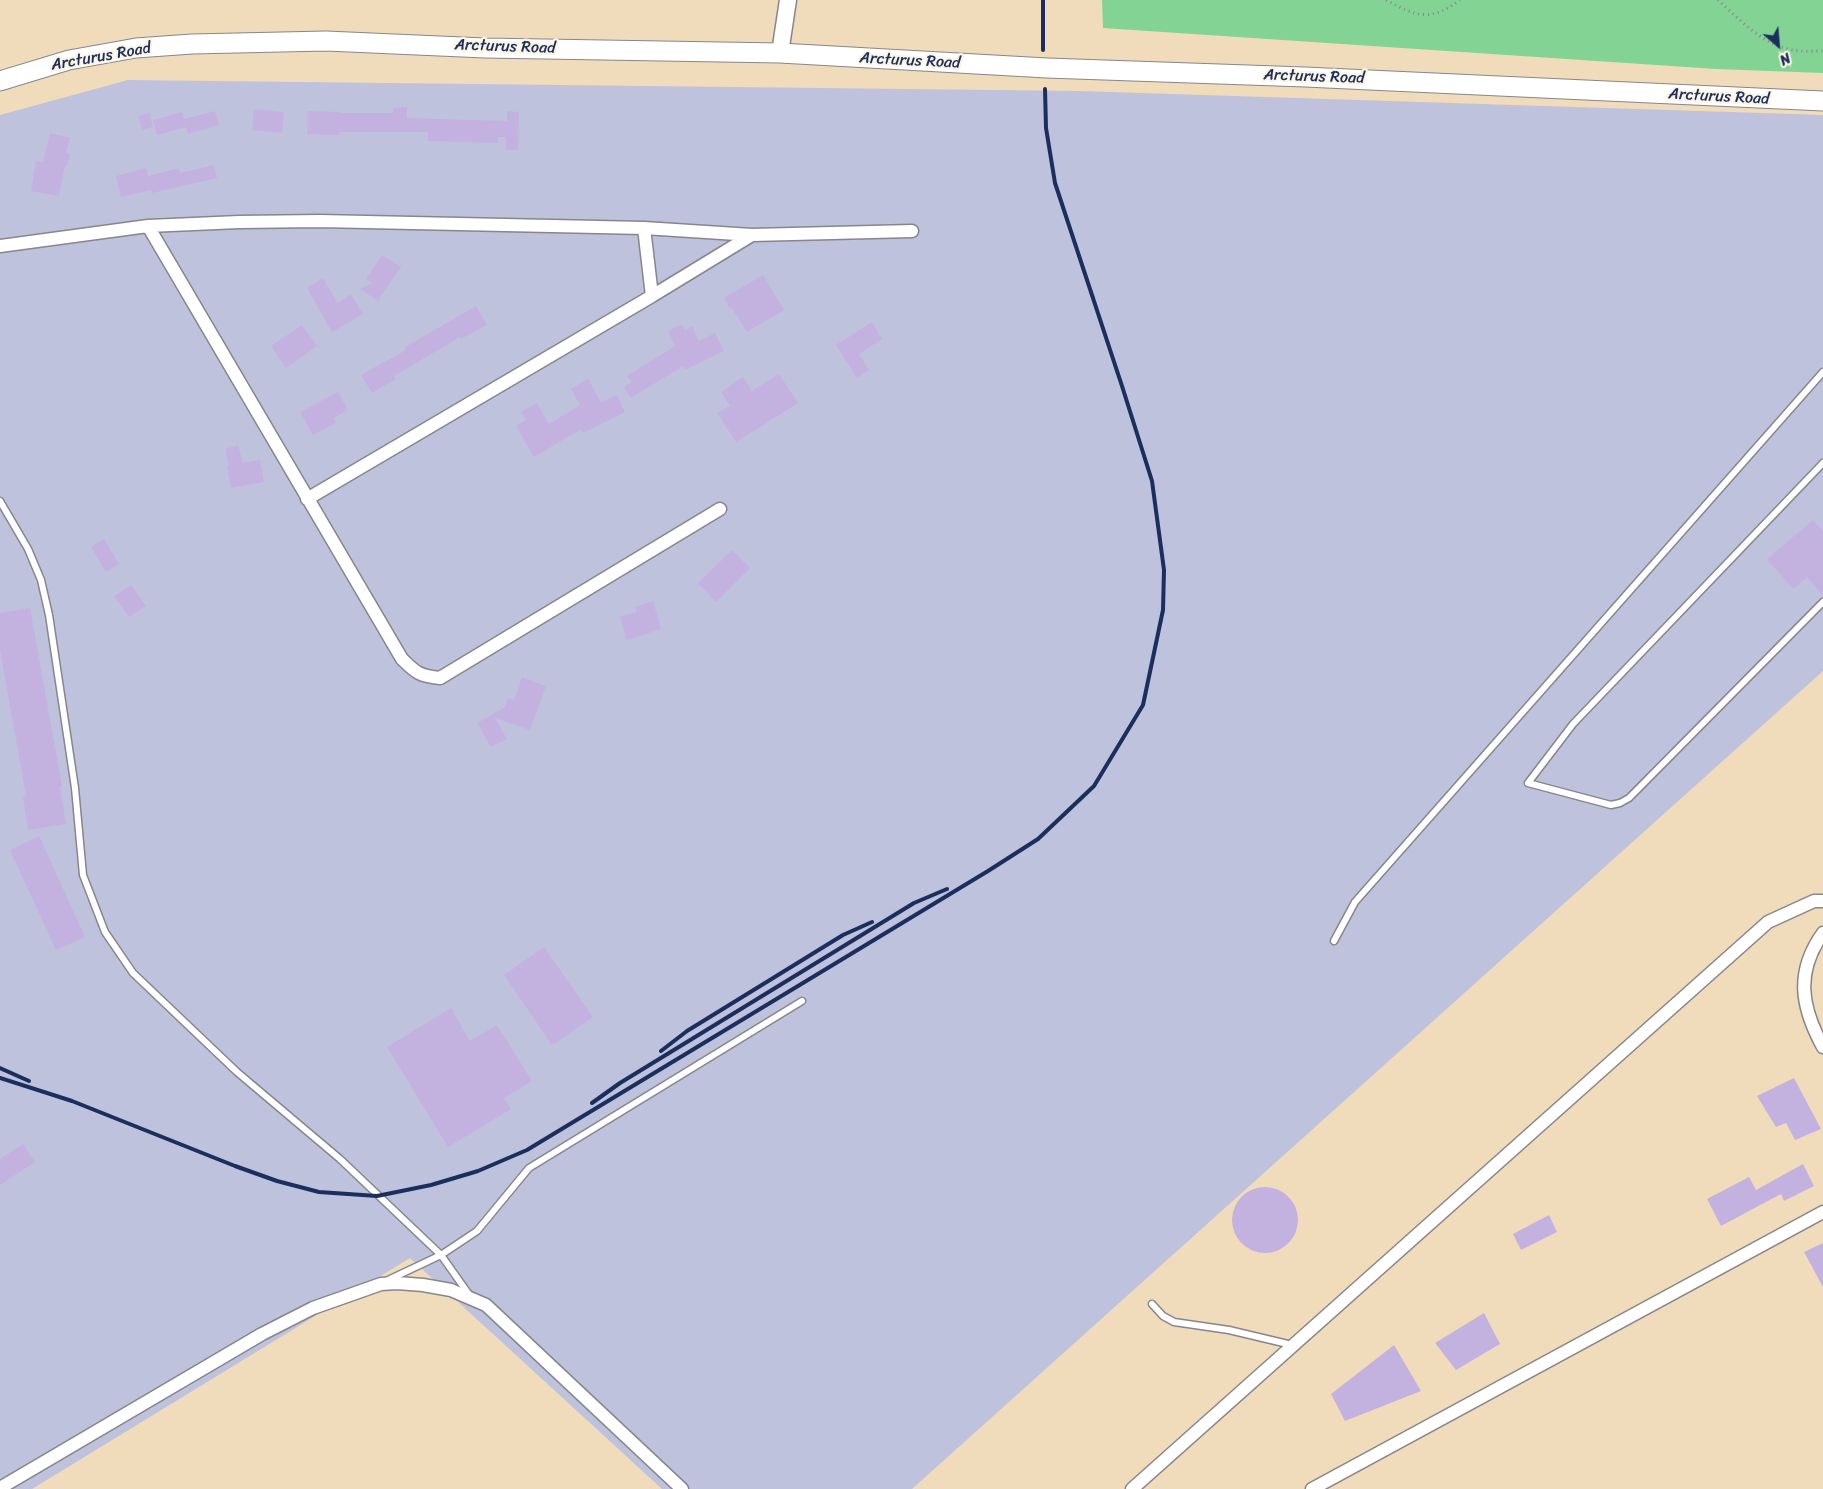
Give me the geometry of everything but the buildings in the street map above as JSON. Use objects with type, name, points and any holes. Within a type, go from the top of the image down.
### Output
[{"type":"main road","name":"Arcturus Road","points":[[0,81],[69,60],[136,48],[192,44],[326,42],[485,48],[780,54],[1028,67],[1305,77],[1823,101]]},
{"type":"street","points":[[780,54],[788,0]]},
{"type":"street","points":[[0,246],[148,226],[239,222],[320,221],[644,228],[752,235],[912,231]]},
{"type":"street","points":[[148,226],[402,659],[416,673],[440,678],[720,509]]},
{"type":"street","points":[[644,228],[652,296]]},
{"type":"street","points":[[307,499],[752,235]]},
{"type":"street","points":[[1132,1489],[1768,922],[1814,901],[1823,900]]},
{"type":"street","points":[[1823,933],[1816,943],[1804,977],[1805,1002],[1812,1026],[1823,1047]]},
{"type":"street","points":[[1312,1489],[1823,1212]]},
{"type":"street","points":[[0,1488],[262,1334],[313,1308],[380,1284],[423,1285],[451,1290],[486,1305],[682,1489]]},
{"type":"lane","points":[[1334,941],[1355,902],[1823,372]]},
{"type":"lane","points":[[1823,463],[1574,724],[1528,783],[1610,805],[1620,803],[1629,798],[1823,602]]},
{"type":"lane","points":[[0,501],[28,549],[41,580],[49,615],[75,788],[83,875],[105,932],[133,973],[237,1072],[340,1159],[441,1254],[472,1299]]},
{"type":"lane","points":[[380,1284],[441,1254],[477,1231],[529,1168],[802,1001]]},
{"type":"lane","points":[[1152,1304],[1163,1316],[1174,1322],[1229,1330],[1292,1345]]},
{"type":"path","points":[[1386,0],[1410,13],[1430,16],[1445,10],[1460,0]]},
{"type":"path","points":[[1718,0],[1742,22],[1778,46],[1791,50],[1823,51]]},
{"type":"shaded area","points":[[128,80],[1080,91],[1823,115],[1823,671],[912,1489],[662,1489],[410,1258],[32,1489],[0,1489],[0,115]]},
{"type":"green space","points":[[1102,0],[1823,0],[1823,73],[1716,69],[1103,28]]},
{"type":"railway","points":[[1043,0],[1043,50]]},
{"type":"railway","points":[[0,1078],[72,1101],[235,1166],[277,1181],[319,1192],[377,1196],[431,1185],[478,1171],[527,1150],[1038,839],[1094,786],[1143,705],[1163,610],[1164,570],[1152,481],[1055,183],[1046,128],[1045,89]]},
{"type":"railway","points":[[592,1103],[620,1083],[914,903],[947,889]]},
{"type":"railway","points":[[661,1051],[687,1031],[843,935],[872,922]]},
{"type":"railway","points":[[0,1068],[29,1081]]}]
